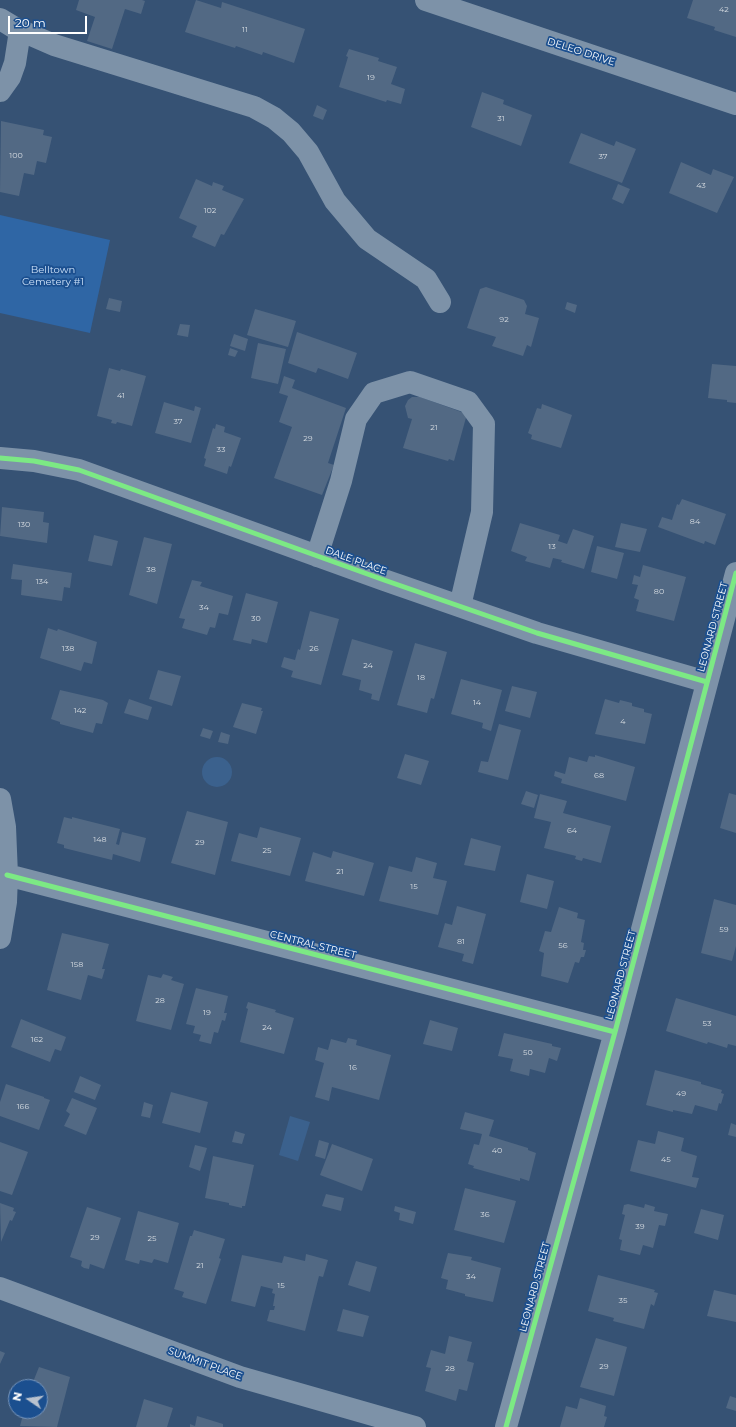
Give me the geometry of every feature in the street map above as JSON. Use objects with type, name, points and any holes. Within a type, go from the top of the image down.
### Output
[{"type":"street","name":"DELEO DRIVE","points":[[426,0],[736,104]]},
{"type":"street","points":[[0,19],[20,31],[54,45],[254,107],[274,118],[291,132],[308,152],[335,201],[367,239],[426,279],[440,302]]},
{"type":"street","points":[[0,91],[10,77],[15,63],[20,31]]},
{"type":"street","points":[[317,556],[341,481],[356,419],[374,393],[410,382],[468,402],[484,424],[482,512],[460,606]]},
{"type":"street","name":"DALE PLACE","points":[[0,458],[34,461],[79,470],[317,556],[537,633],[708,682]]},
{"type":"street","name":"LEONARD STREET","points":[[506,1427],[615,1032],[736,573]]},
{"type":"street","points":[[0,799],[4,827],[7,875],[6,902],[0,938]]},
{"type":"street","name":"CENTRAL STREET","points":[[7,875],[615,1032]]},
{"type":"street","name":"SUMMIT PLACE","points":[[0,1288],[240,1378],[415,1427]]},
{"type":"green space","name":"Belltown Cemetery #1","points":[[0,215],[110,240],[90,333],[0,313]]},
{"type":"shaded area","points":[[217,757],[223,758],[231,766],[231,778],[223,786],[217,787],[211,786],[203,778],[202,772],[203,766],[211,758]]},
{"type":"shaded area","points":[[290,1116],[310,1122],[298,1161],[279,1155]]},
{"type":"building","points":[[79,0],[145,1],[141,14],[125,9],[112,49],[87,41],[95,17],[76,10]]},
{"type":"building","points":[[196,0],[221,8],[222,2],[305,29],[294,63],[263,52],[262,55],[185,32]]},
{"type":"building","points":[[693,0],[736,0],[736,37],[714,30],[715,27],[687,18]]},
{"type":"building","points":[[349,49],[379,58],[378,61],[397,67],[391,84],[405,89],[401,104],[387,100],[386,102],[339,87]]},
{"type":"building","points":[[482,92],[504,100],[503,104],[532,115],[521,146],[471,127]]},
{"type":"building","points":[[317,105],[327,110],[323,120],[313,116]]},
{"type":"building","points":[[1,121],[44,130],[43,135],[52,137],[46,163],[37,161],[34,175],[24,173],[19,196],[0,192]]},
{"type":"building","points":[[581,133],[614,146],[616,141],[636,149],[622,183],[569,163]]},
{"type":"building","points":[[681,162],[711,175],[713,169],[734,177],[717,213],[669,193]]},
{"type":"building","points":[[196,179],[212,186],[213,182],[224,186],[222,190],[244,199],[224,235],[221,234],[215,247],[192,237],[197,226],[179,218]]},
{"type":"building","points":[[618,184],[630,189],[623,204],[612,199]]},
{"type":"building","points":[[486,287],[524,300],[527,306],[525,314],[539,318],[531,347],[527,345],[523,356],[492,346],[496,337],[467,328],[480,289]]},
{"type":"building","points":[[109,298],[122,301],[120,312],[106,309]]},
{"type":"building","points":[[567,302],[577,305],[575,313],[565,309]]},
{"type":"building","points":[[255,309],[296,321],[288,347],[247,335]]},
{"type":"building","points":[[180,324],[190,325],[188,337],[177,335]]},
{"type":"building","points":[[297,332],[357,353],[348,379],[318,368],[316,373],[288,363]]},
{"type":"building","points":[[234,334],[248,339],[245,351],[230,346]]},
{"type":"building","points":[[258,343],[286,349],[278,384],[251,378]]},
{"type":"building","points":[[230,348],[238,351],[235,357],[228,355]]},
{"type":"building","points":[[712,364],[736,366],[736,403],[727,402],[727,400],[708,398]]},
{"type":"building","points":[[109,368],[120,371],[121,369],[146,376],[132,426],[117,422],[116,424],[111,423],[112,420],[97,416]]},
{"type":"building","points":[[284,376],[295,380],[292,388],[346,408],[328,463],[334,465],[322,495],[274,478],[292,427],[279,422],[288,396],[279,393]]},
{"type":"building","points":[[412,397],[420,397],[467,414],[454,461],[449,459],[448,461],[403,448],[412,419],[408,418],[405,406],[408,400]]},
{"type":"building","points":[[164,402],[194,411],[195,406],[201,408],[191,443],[155,433]]},
{"type":"building","points":[[542,404],[572,415],[561,448],[531,439],[532,435],[528,433],[537,408],[541,409]]},
{"type":"building","points":[[216,424],[225,427],[224,432],[241,438],[227,474],[204,466],[206,459],[204,458],[213,428],[215,429]]},
{"type":"building","points":[[682,499],[726,514],[715,545],[705,541],[704,544],[658,527],[662,517],[672,520],[677,504],[679,505]]},
{"type":"building","points":[[2,507],[44,512],[43,522],[49,523],[47,543],[0,536]]},
{"type":"building","points":[[520,523],[560,535],[558,541],[567,544],[573,529],[594,536],[584,569],[553,558],[550,568],[525,561],[527,557],[511,551]]},
{"type":"building","points":[[621,523],[647,529],[640,552],[615,547]]},
{"type":"building","points":[[94,535],[118,541],[112,566],[88,561]]},
{"type":"building","points":[[144,537],[172,544],[157,604],[129,595]]},
{"type":"building","points":[[597,546],[624,553],[617,579],[591,572]]},
{"type":"building","points":[[13,564],[72,573],[70,588],[64,587],[62,601],[21,595],[22,580],[11,579]]},
{"type":"building","points":[[643,565],[686,577],[674,621],[636,611],[639,600],[634,598],[638,585],[632,584],[634,575],[640,577]]},
{"type":"building","points":[[192,580],[202,582],[200,586],[233,596],[228,615],[219,613],[215,628],[210,627],[207,635],[182,628],[185,619],[179,618]]},
{"type":"building","points":[[246,593],[278,602],[267,643],[252,639],[251,644],[233,640]]},
{"type":"building","points":[[310,611],[339,619],[321,685],[291,677],[293,671],[281,667],[284,657],[295,660],[298,649],[300,650]]},
{"type":"building","points":[[48,628],[57,631],[58,629],[97,642],[92,664],[84,662],[81,671],[40,658]]},
{"type":"building","points":[[352,639],[393,651],[379,701],[371,699],[372,694],[359,690],[361,680],[342,675]]},
{"type":"building","points":[[415,643],[447,652],[434,699],[431,698],[427,713],[397,705]]},
{"type":"building","points":[[158,670],[181,676],[172,706],[149,699]]},
{"type":"building","points":[[461,679],[502,690],[491,731],[482,728],[483,723],[451,714]]},
{"type":"building","points":[[512,686],[537,692],[530,718],[505,711]]},
{"type":"building","points":[[60,690],[103,700],[108,703],[102,724],[96,723],[93,733],[60,724],[60,722],[51,719]]},
{"type":"building","points":[[129,699],[152,707],[148,720],[124,713]]},
{"type":"building","points":[[605,699],[619,703],[620,700],[632,703],[632,706],[644,709],[644,712],[652,714],[645,744],[595,734]]},
{"type":"building","points":[[242,703],[262,708],[261,711],[263,711],[256,734],[233,727]]},
{"type":"building","points":[[499,724],[521,730],[508,780],[478,772],[481,761],[488,762]]},
{"type":"building","points":[[203,728],[213,731],[210,739],[200,736]]},
{"type":"building","points":[[221,732],[230,735],[228,744],[218,742]]},
{"type":"building","points":[[405,754],[429,761],[421,785],[397,778]]},
{"type":"building","points":[[595,755],[635,767],[626,801],[561,783],[562,779],[554,776],[555,771],[565,774],[569,757],[587,762],[589,756],[595,757]]},
{"type":"building","points":[[526,791],[538,795],[534,808],[521,804]]},
{"type":"building","points":[[729,793],[736,795],[736,833],[720,828]]},
{"type":"building","points":[[540,794],[567,801],[563,813],[611,826],[601,863],[583,858],[582,861],[575,859],[576,856],[544,848],[551,822],[534,818]]},
{"type":"building","points":[[187,811],[228,822],[215,875],[171,863]]},
{"type":"building","points":[[64,817],[72,819],[72,817],[120,829],[116,844],[119,845],[122,832],[146,838],[140,862],[113,854],[112,860],[64,848],[64,845],[57,843]]},
{"type":"building","points":[[260,827],[301,838],[290,876],[231,861],[239,833],[257,838]]},
{"type":"building","points":[[471,838],[501,846],[495,871],[464,865]]},
{"type":"building","points":[[333,851],[374,863],[364,896],[305,881],[313,852],[331,858]]},
{"type":"building","points":[[416,857],[437,863],[433,878],[447,881],[438,915],[379,901],[389,866],[412,872]]},
{"type":"building","points":[[527,874],[554,881],[547,909],[520,902]]},
{"type":"building","points":[[714,899],[736,905],[736,946],[732,961],[701,953]]},
{"type":"building","points":[[457,906],[486,914],[473,964],[462,961],[464,954],[438,947],[445,923],[452,925]]},
{"type":"building","points":[[559,907],[578,913],[577,918],[585,920],[581,942],[584,943],[583,950],[586,950],[584,957],[581,957],[579,963],[575,962],[568,983],[541,976],[544,953],[539,951],[545,931],[551,932]]},
{"type":"building","points":[[62,933],[109,944],[102,969],[105,969],[102,979],[88,975],[81,1000],[47,990]]},
{"type":"building","points":[[163,974],[173,977],[171,980],[184,984],[171,1030],[136,1021],[148,975],[161,978]]},
{"type":"building","points":[[196,988],[228,996],[224,1013],[227,1013],[225,1021],[222,1020],[218,1033],[214,1032],[211,1044],[199,1041],[201,1035],[193,1033],[195,1026],[186,1024]]},
{"type":"building","points":[[676,998],[736,1016],[736,1046],[728,1044],[727,1048],[708,1042],[707,1044],[666,1031]]},
{"type":"building","points":[[248,1002],[276,1010],[275,1012],[294,1018],[284,1054],[240,1042],[248,1009],[246,1008]]},
{"type":"building","points":[[21,1019],[66,1037],[61,1051],[55,1049],[50,1062],[11,1047]]},
{"type":"building","points":[[430,1020],[458,1028],[452,1051],[423,1044]]},
{"type":"building","points":[[504,1033],[552,1044],[552,1046],[561,1048],[557,1061],[549,1058],[545,1073],[530,1069],[529,1076],[510,1071],[513,1059],[498,1056]]},
{"type":"building","points":[[348,1038],[357,1040],[356,1045],[391,1055],[379,1100],[332,1087],[329,1101],[315,1097],[324,1063],[315,1060],[318,1047],[328,1050],[331,1039],[346,1043]]},
{"type":"building","points":[[655,1070],[701,1082],[701,1084],[722,1090],[721,1093],[724,1094],[717,1111],[695,1105],[692,1114],[673,1110],[673,1112],[646,1105]]},
{"type":"building","points":[[80,1076],[101,1085],[95,1100],[74,1092]]},
{"type":"building","points":[[6,1084],[50,1100],[39,1130],[0,1116],[0,1102]]},
{"type":"building","points":[[171,1092],[208,1102],[200,1133],[162,1123]]},
{"type":"building","points":[[72,1098],[97,1108],[86,1135],[64,1126],[70,1114],[66,1111]]},
{"type":"building","points":[[144,1102],[153,1105],[150,1118],[141,1116]]},
{"type":"building","points":[[465,1112],[494,1120],[489,1136],[528,1148],[528,1150],[536,1153],[529,1181],[520,1178],[520,1181],[473,1168],[474,1166],[468,1164],[474,1144],[479,1145],[482,1134],[460,1129]]},
{"type":"building","points":[[731,1123],[736,1125],[736,1137],[728,1135]]},
{"type":"building","points":[[235,1131],[245,1134],[242,1144],[232,1142]]},
{"type":"building","points":[[658,1131],[684,1138],[681,1151],[697,1156],[692,1177],[699,1178],[696,1188],[630,1171],[638,1140],[655,1144]]},
{"type":"building","points":[[319,1140],[329,1143],[325,1159],[315,1156]]},
{"type":"building","points":[[0,1142],[28,1152],[12,1195],[0,1191]]},
{"type":"building","points":[[332,1144],[373,1159],[362,1191],[320,1175]]},
{"type":"building","points":[[195,1145],[207,1148],[200,1171],[189,1167]]},
{"type":"building","points":[[213,1156],[254,1165],[245,1206],[242,1206],[242,1208],[229,1205],[229,1203],[205,1198]]},
{"type":"building","points":[[465,1188],[516,1201],[504,1243],[454,1230]]},
{"type":"building","points":[[326,1194],[344,1198],[341,1211],[322,1206]]},
{"type":"building","points":[[0,1203],[14,1208],[13,1211],[16,1212],[12,1221],[10,1220],[1,1242]]},
{"type":"building","points":[[628,1204],[644,1208],[645,1204],[655,1207],[654,1211],[668,1214],[665,1226],[659,1225],[653,1248],[643,1245],[640,1255],[620,1250],[622,1240],[619,1239],[625,1215],[622,1214],[624,1205]]},
{"type":"building","points":[[395,1206],[416,1212],[413,1224],[399,1220],[400,1213],[394,1211]]},
{"type":"building","points":[[87,1207],[121,1218],[104,1269],[90,1264],[89,1269],[84,1268],[81,1266],[82,1261],[70,1257]]},
{"type":"building","points":[[701,1209],[724,1215],[718,1240],[694,1233]]},
{"type":"building","points":[[138,1211],[179,1223],[168,1263],[154,1259],[152,1263],[140,1260],[139,1264],[125,1260]]},
{"type":"building","points":[[194,1230],[225,1239],[219,1258],[221,1259],[206,1304],[182,1297],[184,1292],[174,1289],[190,1236],[192,1236]]},
{"type":"building","points":[[448,1253],[472,1257],[471,1260],[501,1268],[493,1302],[465,1296],[465,1294],[446,1289],[448,1280],[441,1278]]},
{"type":"building","points":[[306,1254],[328,1260],[323,1277],[319,1276],[305,1331],[267,1321],[270,1310],[274,1310],[275,1306],[273,1306],[275,1294],[272,1293],[273,1289],[261,1286],[255,1307],[231,1301],[242,1255],[282,1263],[284,1256],[305,1261]]},
{"type":"building","points":[[356,1261],[377,1267],[370,1292],[348,1285]]},
{"type":"building","points":[[598,1275],[655,1290],[654,1292],[658,1293],[654,1306],[651,1304],[644,1329],[613,1321],[614,1318],[588,1311]]},
{"type":"building","points":[[714,1290],[736,1295],[736,1322],[707,1316]]},
{"type":"building","points":[[343,1309],[369,1316],[363,1337],[337,1331]]},
{"type":"building","points":[[449,1336],[472,1342],[467,1361],[474,1363],[467,1391],[459,1389],[456,1401],[425,1391],[431,1368],[426,1367],[431,1350],[445,1354]]},
{"type":"building","points":[[596,1338],[627,1347],[614,1396],[580,1387]]},
{"type":"building","points":[[0,1351],[5,1353],[0,1364]]},
{"type":"building","points":[[39,1367],[70,1377],[57,1427],[20,1426],[22,1419],[48,1419],[48,1379],[34,1379]]},
{"type":"building","points":[[730,1396],[736,1398],[736,1411],[726,1408]]},
{"type":"building","points":[[580,1398],[606,1406],[604,1416],[607,1417],[604,1427],[560,1427],[566,1406],[577,1409]]},
{"type":"building","points":[[144,1399],[173,1408],[167,1427],[136,1427]]},
{"type":"building","points":[[197,1416],[223,1424],[223,1427],[190,1427],[190,1424],[195,1426]]},
{"type":"cycle path","points":[[0,458],[34,461],[79,470],[384,580],[537,633],[707,682]]},
{"type":"cycle path","points":[[506,1427],[615,1032],[736,573]]},
{"type":"cycle path","points":[[7,875],[615,1032]]}]
